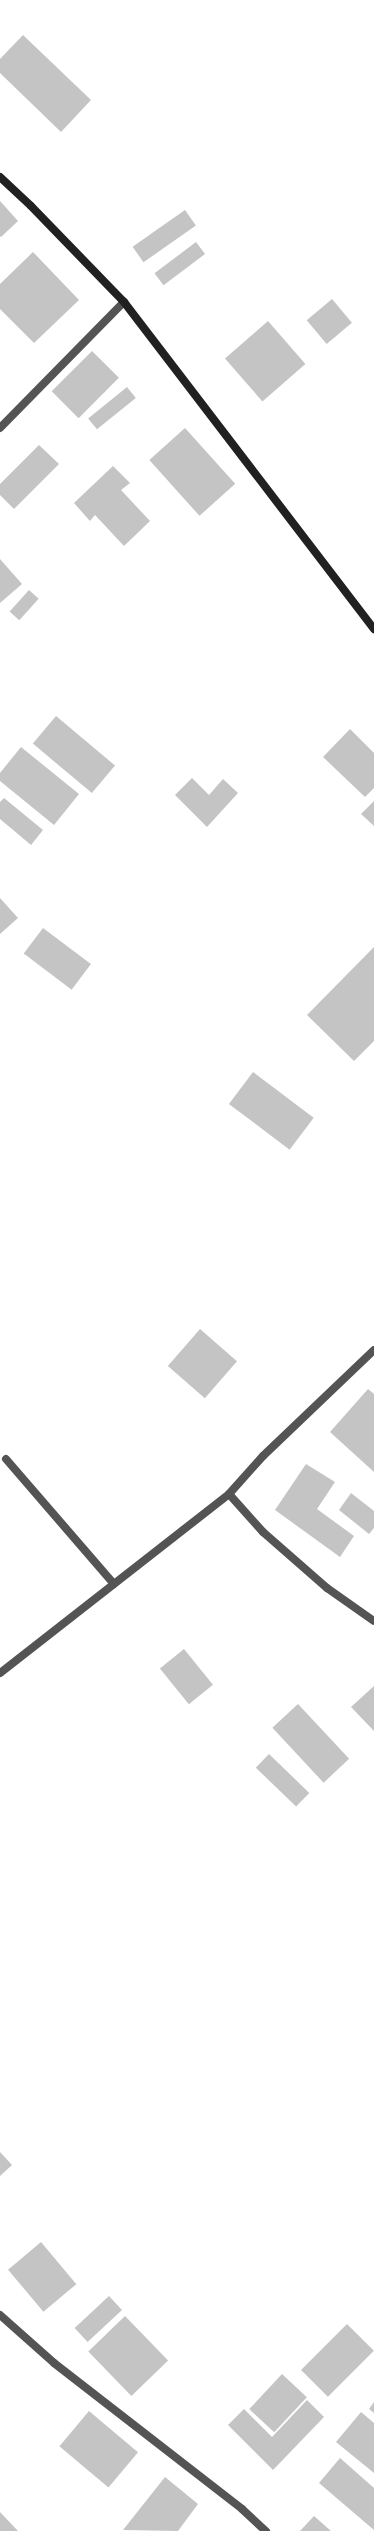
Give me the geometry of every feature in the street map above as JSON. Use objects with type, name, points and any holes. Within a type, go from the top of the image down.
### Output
[{"type":"street","points":[[0,177],[31,206],[124,302],[374,629]]},
{"type":"street","points":[[0,428],[124,302]]},
{"type":"street","points":[[1,1670],[229,1494],[263,1456],[374,1350]]},
{"type":"street","points":[[6,1459],[114,1584]]},
{"type":"street","points":[[229,1494],[263,1532],[327,1588],[374,1621]]},
{"type":"street","points":[[0,2315],[54,2363],[242,2509],[266,2531]]},
{"type":"building","points":[[23,35],[91,100],[61,132],[0,73],[0,59]]},
{"type":"building","points":[[0,201],[18,221],[1,237],[0,236]]},
{"type":"building","points":[[185,210],[196,226],[143,262],[133,247]]},
{"type":"building","points":[[196,242],[205,254],[163,285],[154,273]]},
{"type":"building","points":[[33,252],[79,300],[34,343],[0,309],[0,284]]},
{"type":"building","points":[[332,299],[352,323],[327,344],[307,320]]},
{"type":"building","points":[[268,321],[305,364],[262,401],[225,358]]},
{"type":"building","points":[[92,351],[119,378],[79,418],[52,391]]},
{"type":"building","points":[[127,387],[136,398],[97,429],[88,418]]},
{"type":"building","points":[[185,428],[235,484],[200,516],[149,460]]},
{"type":"building","points":[[39,445],[59,464],[14,509],[0,495],[0,484]]},
{"type":"building","points":[[113,466],[130,483],[121,490],[150,521],[124,546],[95,515],[90,521],[74,503]]},
{"type":"building","points":[[0,559],[22,584],[0,603]]},
{"type":"building","points":[[29,590],[39,599],[19,620],[10,612]]},
{"type":"building","points":[[56,716],[115,765],[92,793],[33,744]]},
{"type":"building","points":[[350,729],[374,753],[374,788],[365,797],[323,757]]},
{"type":"building","points":[[21,747],[79,794],[54,825],[0,781],[0,773]]},
{"type":"building","points":[[192,778],[209,795],[223,779],[238,793],[207,827],[175,795]]},
{"type":"building","points":[[4,798],[43,830],[31,845],[0,819],[0,802]]},
{"type":"building","points":[[374,801],[374,826],[361,814]]},
{"type":"building","points":[[0,898],[18,918],[0,934]]},
{"type":"building","points":[[43,928],[91,964],[72,990],[24,954]]},
{"type":"building","points":[[374,947],[374,1041],[354,1061],[307,1015]]},
{"type":"building","points":[[253,1072],[314,1118],[290,1150],[229,1104]]},
{"type":"building","points":[[200,1329],[237,1361],[205,1398],[168,1366]]},
{"type":"building","points":[[368,1389],[374,1394],[374,1472],[330,1432]]},
{"type":"building","points":[[306,1464],[335,1482],[317,1509],[354,1536],[340,1557],[275,1510]]},
{"type":"building","points":[[351,1493],[374,1511],[374,1528],[369,1534],[339,1510]]},
{"type":"building","points":[[184,1649],[213,1685],[189,1704],[160,1669]]},
{"type":"building","points":[[374,1686],[374,1731],[351,1707]]},
{"type":"building","points":[[298,1704],[349,1759],[324,1783],[272,1728]]},
{"type":"building","points":[[269,1754],[309,1793],[296,1807],[256,1768]]},
{"type":"building","points":[[0,2152],[12,2165],[0,2176]]},
{"type":"building","points":[[41,2242],[76,2284],[43,2312],[8,2270]]},
{"type":"building","points":[[109,2296],[122,2310],[88,2342],[75,2328]]},
{"type":"building","points":[[125,2316],[168,2361],[131,2396],[88,2351]]},
{"type":"building","points":[[347,2324],[374,2351],[328,2397],[301,2370]]},
{"type":"building","points":[[282,2374],[307,2397],[274,2432],[249,2409]]},
{"type":"building","points":[[307,2400],[324,2417],[273,2470],[228,2425],[244,2409],[272,2437]]},
{"type":"building","points":[[374,2402],[374,2413],[369,2409]]},
{"type":"building","points":[[89,2411],[138,2452],[108,2487],[59,2446]]},
{"type":"building","points":[[361,2412],[374,2423],[374,2473],[336,2442]]},
{"type":"building","points":[[340,2458],[374,2488],[374,2530],[319,2483]]},
{"type":"building","points":[[165,2477],[198,2504],[178,2531],[123,2530]]},
{"type":"building","points":[[0,2512],[18,2531],[0,2531]]},
{"type":"building","points":[[314,2516],[331,2531],[300,2531]]}]
